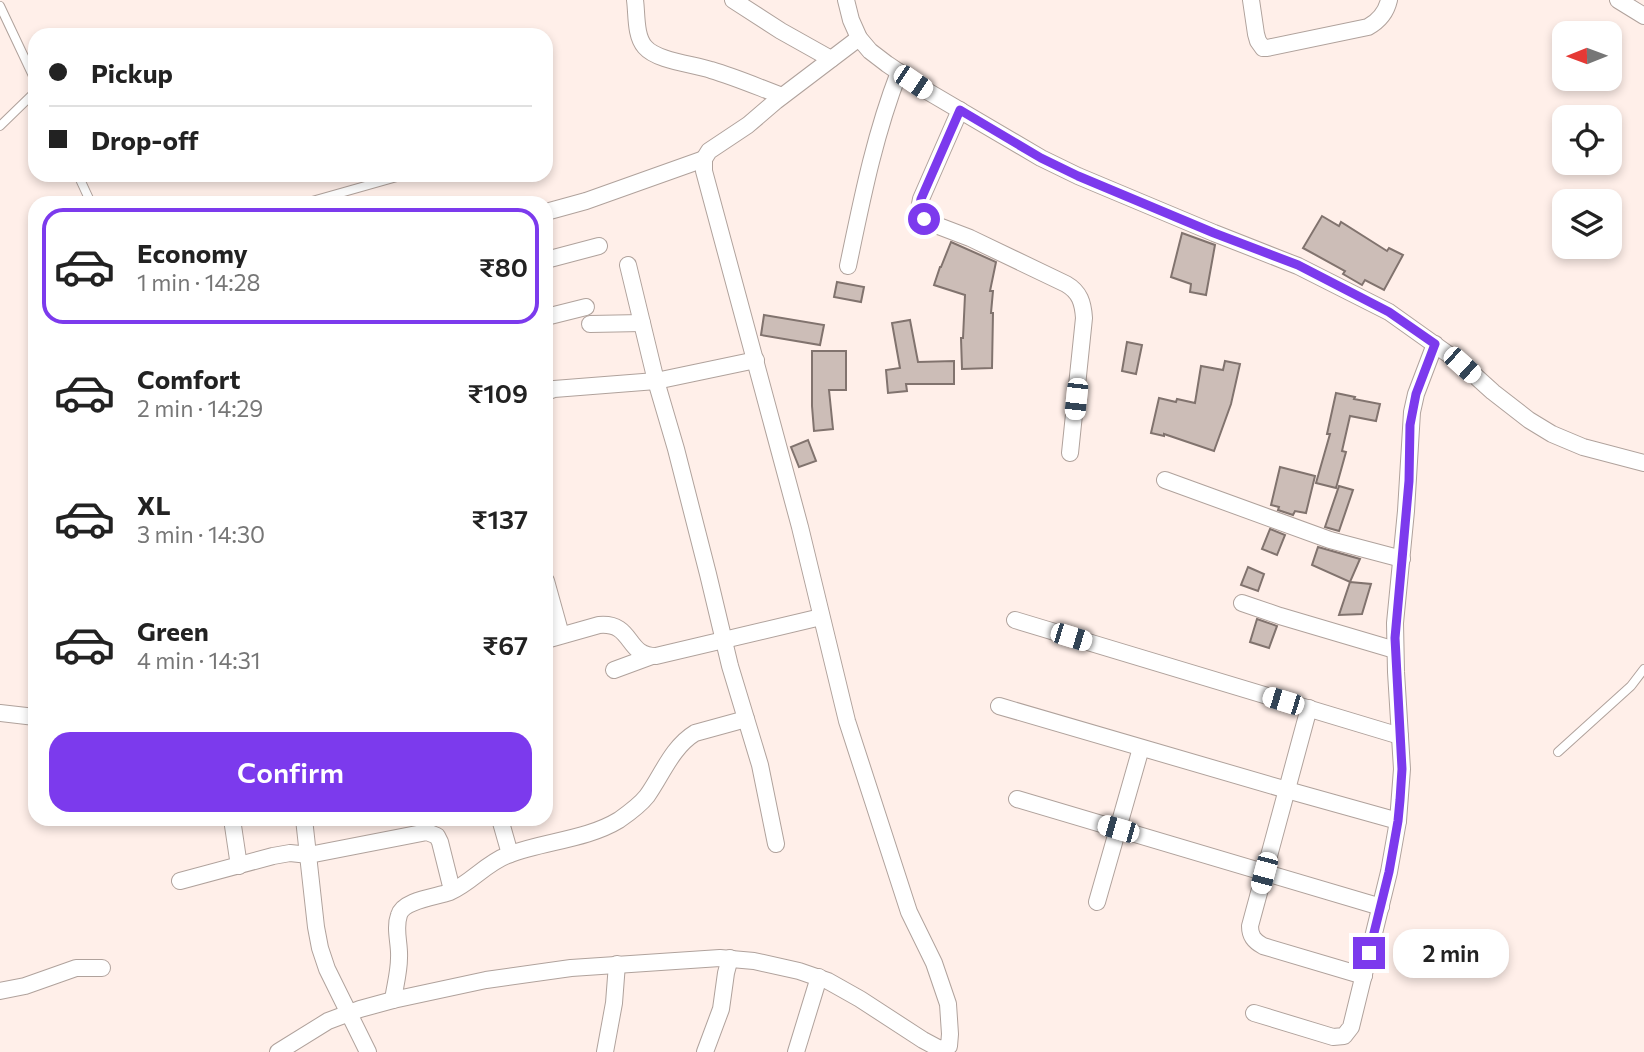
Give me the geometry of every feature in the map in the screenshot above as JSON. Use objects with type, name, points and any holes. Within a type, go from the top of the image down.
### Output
[{"type":"street","points":[[635,0],[639,33],[648,50],[782,96]]},
{"type":"street","points":[[733,0],[831,59]]},
{"type":"street","points":[[846,0],[859,38],[870,51],[899,72],[1041,158],[1214,233],[1298,265],[1389,312],[1435,344],[1529,420],[1552,434],[1583,447],[1644,463]]},
{"type":"street","points":[[1251,0],[1258,41],[1263,48],[1368,27],[1379,20],[1389,0]]},
{"type":"street","points":[[1618,0],[1644,16]]},
{"type":"street","points":[[278,1052],[314,1028],[348,1013],[393,1000],[571,968],[702,958],[754,961],[819,977],[860,999],[928,1048],[950,1049],[948,1004],[937,972],[909,912],[847,721],[756,360],[704,170],[704,159],[709,151],[748,125],[859,38]]},
{"type":"street","points":[[848,266],[874,148],[899,72]]},
{"type":"street","points":[[960,110],[921,199],[920,215],[928,222],[970,238],[1066,284],[1077,292],[1082,302],[1084,318],[1070,453]]},
{"type":"street","points":[[553,210],[704,159]]},
{"type":"street","points":[[553,258],[599,246]]},
{"type":"street","points":[[628,265],[656,381],[699,536],[723,640],[760,765],[776,844]]},
{"type":"street","points":[[553,315],[586,307]]},
{"type":"street","points":[[590,324],[642,323]]},
{"type":"street","points":[[1254,1013],[1333,1037],[1345,1036],[1351,1027],[1381,907],[1398,821],[1402,769],[1395,623],[1408,491],[1412,412],[1435,344]]},
{"type":"street","points":[[553,389],[656,381],[756,360]]},
{"type":"street","points":[[1165,480],[1330,540],[1402,559]]},
{"type":"street","points":[[1242,603],[1395,650]]},
{"type":"street","points":[[614,670],[652,656],[821,617]]},
{"type":"street","points":[[1014,620],[1400,736]]},
{"type":"street","points":[[553,638],[608,624],[623,631],[640,653],[652,656]]},
{"type":"street","points":[[999,706],[1398,821]]},
{"type":"street","points":[[1309,709],[1250,931],[1253,940],[1263,946],[1364,976]]},
{"type":"street","points":[[0,713],[28,716]]},
{"type":"street","points":[[393,1000],[400,956],[398,929],[402,909],[453,891],[485,867],[510,854],[589,833],[614,823],[646,798],[668,761],[687,737],[746,719]]},
{"type":"street","points":[[1097,902],[1140,748]]},
{"type":"street","points":[[1017,799],[1381,907]]},
{"type":"street","points":[[233,826],[239,866]]},
{"type":"street","points":[[305,826],[320,948],[327,969],[368,1052]]},
{"type":"street","points":[[502,826],[510,854]]},
{"type":"street","points":[[180,881],[290,853],[309,855],[423,832],[432,833],[440,842],[453,891]]},
{"type":"street","points":[[705,1052],[721,1009],[730,958]]},
{"type":"street","points":[[605,1052],[614,1003],[617,964]]},
{"type":"street","points":[[0,991],[25,986],[76,968],[102,968]]},
{"type":"street","points":[[796,1052],[819,977]]},
{"type":"lane","points":[[0,6],[28,65]]},
{"type":"lane","points":[[0,126],[28,99]]},
{"type":"lane","points":[[330,196],[379,182]]},
{"type":"lane","points":[[1558,752],[1630,686],[1644,669]]},
{"type":"building","points":[[1322,216],[1339,226],[1341,222],[1387,251],[1389,248],[1403,255],[1384,290],[1365,280],[1362,285],[1343,274],[1345,271],[1303,248]]},
{"type":"building","points":[[1182,233],[1215,245],[1206,295],[1190,292],[1191,284],[1171,277]]},
{"type":"building","points":[[951,242],[996,262],[990,291],[993,291],[992,368],[962,369],[961,338],[965,295],[934,285]]},
{"type":"building","points":[[837,282],[864,287],[861,302],[834,297]]},
{"type":"building","points":[[764,315],[824,325],[820,345],[761,335]]},
{"type":"building","points":[[910,320],[918,362],[954,361],[954,384],[906,384],[907,391],[888,393],[886,370],[900,368],[892,323]]},
{"type":"building","points":[[1127,342],[1142,345],[1136,374],[1122,371]]},
{"type":"building","points":[[812,351],[846,351],[846,390],[829,390],[833,429],[814,431]]},
{"type":"building","points":[[1225,361],[1240,364],[1231,404],[1214,451],[1164,434],[1151,433],[1159,398],[1195,403],[1201,366],[1223,370]]},
{"type":"building","points":[[1336,393],[1380,404],[1376,421],[1350,416],[1342,451],[1346,452],[1336,488],[1316,483],[1330,434],[1327,434]]},
{"type":"building","points":[[808,440],[816,461],[799,467],[791,447]]},
{"type":"building","points":[[1280,467],[1315,476],[1306,513],[1295,511],[1293,515],[1271,505]]},
{"type":"building","points":[[1339,486],[1353,490],[1339,531],[1325,527]]},
{"type":"building","points":[[1270,529],[1285,535],[1277,555],[1262,549]]},
{"type":"building","points":[[1318,547],[1360,559],[1350,582],[1312,565]]},
{"type":"building","points":[[1248,567],[1264,574],[1258,591],[1241,585]]},
{"type":"building","points":[[1350,582],[1371,584],[1362,614],[1339,615]]},
{"type":"building","points":[[1257,619],[1277,626],[1269,648],[1250,642]]},
{"type":"route","points":[[924,219],[919,209],[921,199],[960,110],[1041,158],[1078,176],[1298,265],[1389,312],[1435,344],[1416,394],[1410,425],[1409,481],[1395,623],[1402,769],[1400,800],[1389,872],[1369,953]]}]
